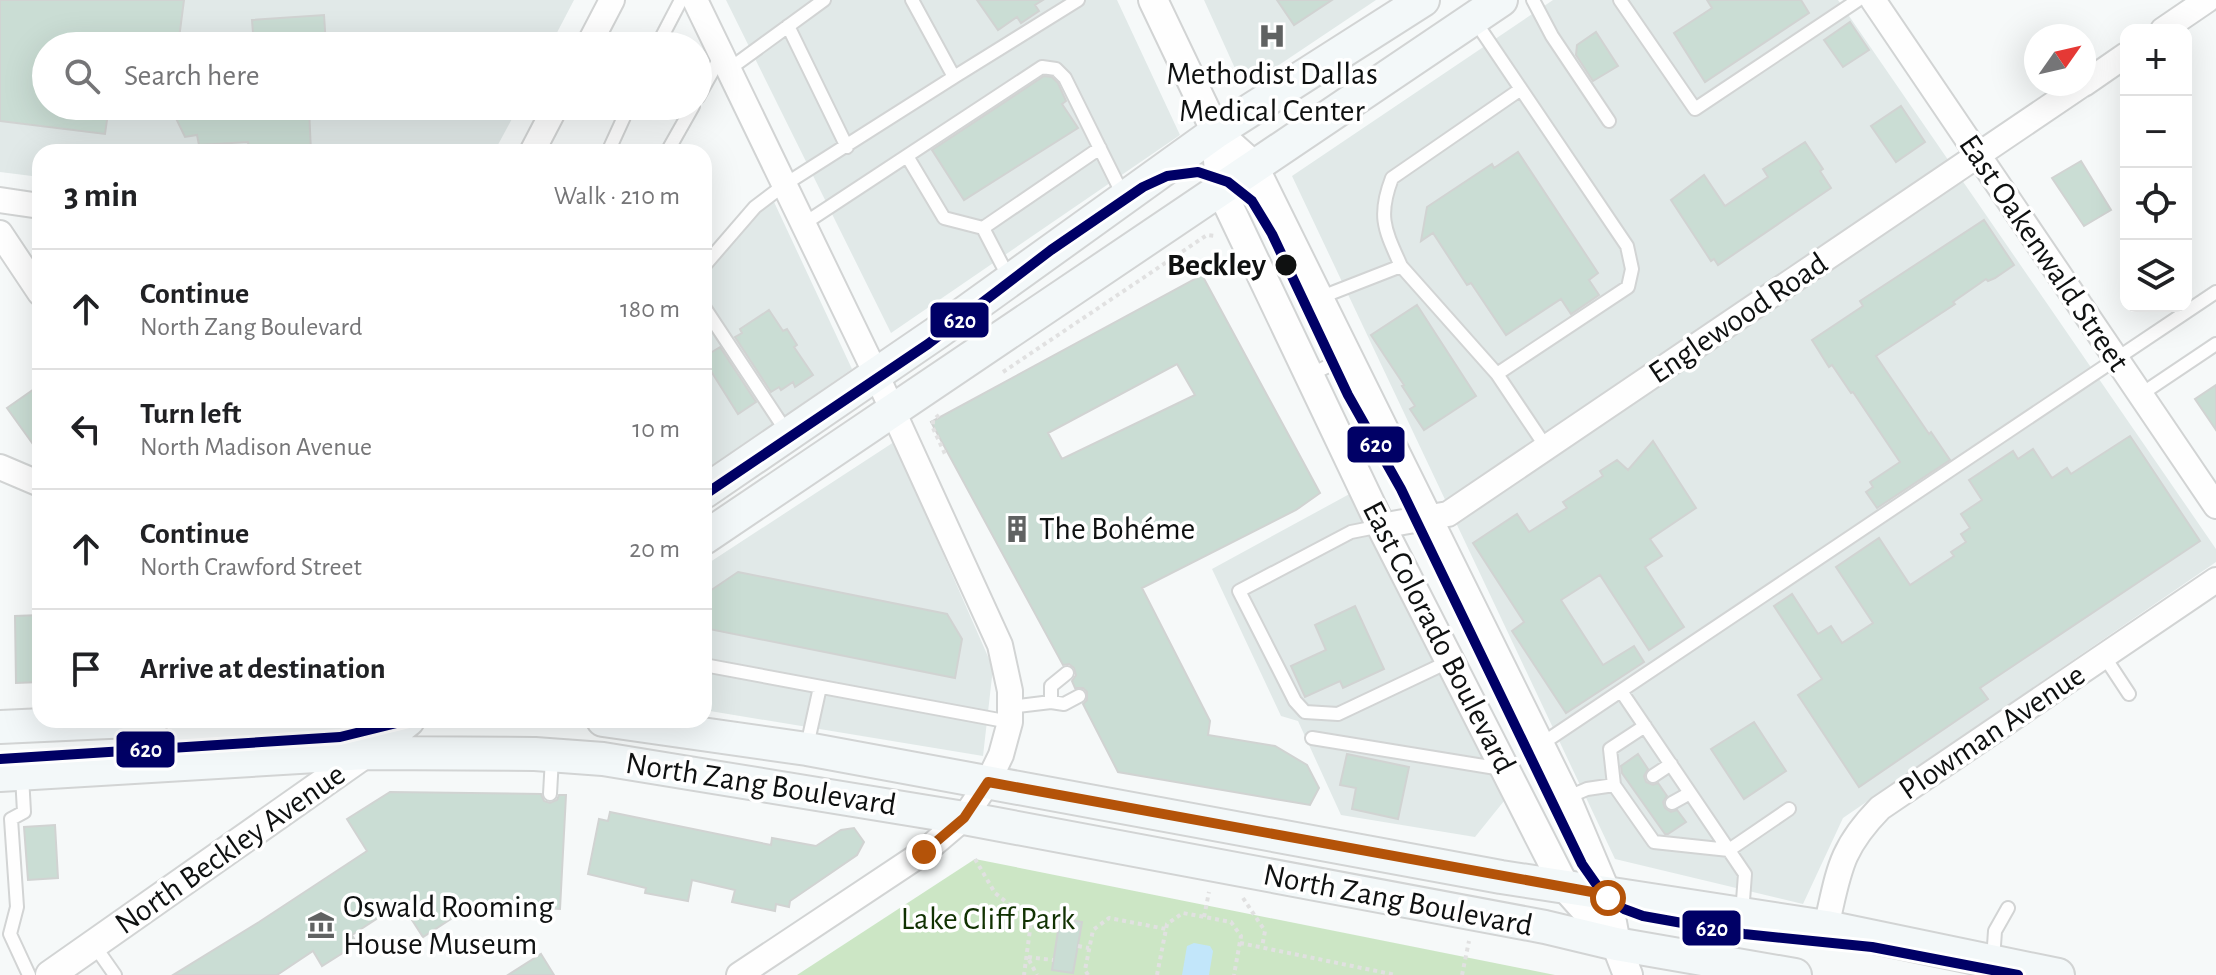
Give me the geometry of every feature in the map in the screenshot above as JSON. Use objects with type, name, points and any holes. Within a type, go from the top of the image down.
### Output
[{"type":"main road","points":[[712,487],[1010,280],[1216,132],[1423,0]]},
{"type":"main road","points":[[712,533],[1501,0]]},
{"type":"main road","points":[[0,727],[32,725]]},
{"type":"main road","name":"North Beckley Avenue","points":[[366,753],[398,728]]},
{"type":"main road","name":"North Zang Boulevard","points":[[677,728],[1607,895],[1826,927],[1993,968],[2058,975]]},
{"type":"main road","name":"North Zang Boulevard","points":[[11,774],[366,753],[553,755],[603,759],[964,818],[1545,927],[1616,944],[1795,975]]},
{"type":"street","points":[[595,32],[612,0]]},
{"type":"street","points":[[695,0],[710,32]]},
{"type":"street","points":[[1153,0],[1216,132],[1220,188]]},
{"type":"street","name":"East Oakenwald Street","points":[[1873,0],[2216,506]]},
{"type":"street","points":[[2172,24],[2207,0]]},
{"type":"street","points":[[712,36],[876,374],[1000,645],[1010,691],[1010,715],[1001,755],[988,782],[964,818],[924,852],[739,975]]},
{"type":"street","name":"Englewood Road","points":[[2096,76],[2120,59]]},
{"type":"street","name":"Englewood Road","points":[[1381,526],[1448,514],[2066,96]]},
{"type":"street","points":[[536,144],[549,120]]},
{"type":"street","points":[[1216,132],[1253,165]]},
{"type":"street","name":"East Colorado Boulevard","points":[[1253,165],[1566,798],[1607,895],[1616,944],[1628,975]]},
{"type":"street","name":"East Colorado Boulevard","points":[[1220,188],[1381,526],[1565,887],[1616,944]]},
{"type":"street","points":[[0,200],[32,205]]},
{"type":"street","points":[[0,233],[32,281]]},
{"type":"street","points":[[0,467],[32,481]]},
{"type":"street","name":"Plowman Avenue","points":[[1826,927],[1845,852],[1857,832],[1880,808],[2216,580]]},
{"type":"street","name":"North Beckley Avenue","points":[[50,975],[366,753]]},
{"type":"lane","points":[[664,32],[681,0]]},
{"type":"lane","points":[[712,79],[725,63],[788,26],[824,0]]},
{"type":"lane","points":[[912,0],[954,77]]},
{"type":"lane","points":[[712,257],[755,207],[784,185],[1078,0]]},
{"type":"lane","points":[[1533,0],[1552,36],[1609,121]]},
{"type":"lane","points":[[1620,0],[1695,109],[1858,0]]},
{"type":"lane","points":[[1473,18],[1627,246],[1632,269],[1628,287],[1497,374]]},
{"type":"lane","points":[[788,26],[847,147]]},
{"type":"lane","points":[[802,225],[1042,67],[1056,69],[1065,78],[1125,198]]},
{"type":"lane","points":[[1521,89],[1392,178],[1383,201],[1385,230],[1401,266],[1497,374],[1546,447]]},
{"type":"lane","points":[[612,144],[623,120]]},
{"type":"lane","points":[[672,144],[685,120]]},
{"type":"lane","points":[[983,228],[1100,148]]},
{"type":"lane","points":[[907,156],[944,218],[983,228],[1010,280]]},
{"type":"lane","points":[[1319,298],[1401,266]]},
{"type":"lane","points":[[1540,745],[2216,292]]},
{"type":"lane","points":[[712,319],[788,435]]},
{"type":"lane","points":[[2140,395],[2216,344]]},
{"type":"lane","points":[[1309,375],[1348,357]]},
{"type":"lane","points":[[1381,526],[1351,532],[1239,591],[1295,701],[1305,712],[1338,714],[1450,661]]},
{"type":"lane","points":[[2104,656],[2129,694]]},
{"type":"lane","points":[[712,667],[820,687],[1010,715],[1051,702],[1064,704],[1079,696]]},
{"type":"lane","points":[[1051,702],[1051,686],[1067,673]]},
{"type":"lane","points":[[807,749],[820,687]]},
{"type":"lane","points":[[1621,691],[1745,874],[1742,916]]},
{"type":"lane","points":[[1645,726],[1610,749],[1623,789],[1648,822],[1654,842],[1729,850],[1789,809]]},
{"type":"lane","points":[[1312,738],[1506,770]]},
{"type":"lane","points":[[550,794],[553,755]]},
{"type":"lane","points":[[1653,776],[1671,764]]},
{"type":"lane","points":[[11,774],[24,812],[11,819],[17,907],[10,934],[29,975]]},
{"type":"lane","points":[[1566,798],[1587,789],[1623,789]]},
{"type":"lane","points":[[1672,803],[1690,793]]},
{"type":"lane","points":[[1993,968],[1995,931],[2008,908]]},
{"type":"lane","points":[[94,944],[115,975]]},
{"type":"path","points":[[1002,373],[1207,235],[1215,236],[1221,245]]},
{"type":"path","points":[[945,454],[933,428],[933,420],[951,407]]},
{"type":"path","points":[[975,859],[995,893],[1031,922],[1059,926]]},
{"type":"path","points":[[1204,917],[1209,892]]},
{"type":"path","points":[[1243,898],[1265,931],[1262,947]]},
{"type":"path","points":[[1157,975],[1167,924],[1183,913],[1231,922],[1241,936],[1234,975]]},
{"type":"path","points":[[1088,975],[1085,970],[1093,930],[1109,918],[1166,929]]},
{"type":"path","points":[[1024,975],[1031,922]]},
{"type":"path","points":[[1462,975],[1469,941]]},
{"type":"path","points":[[1240,943],[1396,975]]},
{"type":"path","points":[[1078,946],[1089,948]]},
{"type":"path","points":[[1028,957],[1053,960]]},
{"type":"path","points":[[1028,957],[1037,975]]},
{"type":"shaded area","points":[[0,0],[574,0],[557,32],[32,32],[32,120],[511,120],[498,144],[32,144],[32,176],[0,172]]},
{"type":"shaded area","points":[[726,0],[1117,0],[1180,135],[891,333]]},
{"type":"shaded area","name":"Methodist Dallas Medical Center","points":[[1204,0],[1376,0],[1255,78],[1238,75]]},
{"type":"shaded area","points":[[1553,0],[1838,0],[2216,549],[2216,562],[1843,818],[1803,904],[1615,859],[1292,176]]},
{"type":"shaded area","points":[[768,189],[852,369],[712,466],[712,262]]},
{"type":"shaded area","points":[[894,442],[993,668],[983,756],[712,711],[712,561]]},
{"type":"shaded area","points":[[1355,491],[1504,801],[1475,837],[1341,815],[1298,721],[1281,716],[1212,569]]},
{"type":"green space","name":"Lake Cliff Park","points":[[975,859],[1555,975],[797,975]]},
{"type":"water","points":[[1194,943],[1210,946],[1213,951],[1209,975],[1182,975],[1187,946]]},
{"type":"building","points":[[0,0],[184,0],[180,32],[32,32],[32,120],[107,120],[105,134],[0,121]]},
{"type":"building","points":[[977,0],[1043,0],[1035,5],[1039,11],[1021,23],[1017,17],[998,30]]},
{"type":"building","points":[[1277,0],[1332,0],[1294,25]]},
{"type":"building","points":[[1707,0],[1801,0],[1809,13],[1705,82],[1674,33],[1712,8]]},
{"type":"building","points":[[324,15],[325,32],[253,32],[252,20]]},
{"type":"building","points":[[1850,22],[1869,50],[1843,67],[1824,40]]},
{"type":"building","points":[[1596,32],[1618,66],[1593,81],[1576,55],[1577,45]]},
{"type":"building","points":[[1044,76],[1052,77],[1058,83],[1066,101],[1062,104],[1078,128],[964,200],[932,150]]},
{"type":"building","points":[[1901,106],[1925,142],[1896,162],[1871,126]]},
{"type":"building","points":[[177,120],[310,120],[311,144],[199,144],[197,135],[185,137]]},
{"type":"building","points":[[1805,142],[1831,188],[1718,265],[1714,259],[1711,261],[1671,200],[1704,175],[1725,206],[1768,177],[1763,169]]},
{"type":"building","points":[[1518,152],[1598,273],[1589,280],[1599,295],[1571,314],[1561,299],[1506,335],[1471,283],[1467,285],[1433,233],[1421,241],[1427,207],[1492,164],[1494,168]]},
{"type":"building","points":[[2081,161],[2111,210],[2084,226],[2052,178]]},
{"type":"building","points":[[1984,220],[2014,265],[1995,278],[1986,279],[1953,302],[1955,304],[1876,356],[1950,460],[1877,508],[1866,492],[1873,487],[1870,482],[1900,462],[1853,392],[1832,365],[1829,367],[1812,340],[1863,306],[1860,301]]},
{"type":"building","name":"The Bohéme","points":[[1202,275],[1320,493],[1296,510],[1142,588],[1210,721],[1208,735],[1275,746],[1307,765],[1319,788],[1310,805],[1118,772],[1083,704],[1087,700],[1087,692],[1083,688],[1075,688],[1072,681],[1076,675],[1074,668],[1069,664],[1063,665],[931,422]],"holes":[[[1177,364],[1195,395],[1062,459],[1048,433]]]},
{"type":"building","points":[[1417,305],[1476,396],[1424,430],[1410,409],[1415,406],[1404,385],[1371,335]]},
{"type":"building","points":[[769,310],[783,331],[787,329],[797,345],[794,347],[813,375],[795,387],[793,382],[771,392],[735,337],[742,333],[740,329]]},
{"type":"building","points":[[720,347],[756,402],[738,414],[712,373],[712,352]]},
{"type":"building","points":[[2216,385],[2216,430],[2195,399]]},
{"type":"building","points":[[32,391],[32,443],[7,408]]},
{"type":"building","points":[[2130,436],[2200,541],[1980,688],[1988,699],[1859,787],[1798,695],[1822,679],[1774,606],[1792,594],[1818,634],[1831,626],[1842,643],[1873,623],[1836,567],[1879,538],[1910,585],[1954,556],[1951,552],[1966,542],[1961,534],[1970,528],[1961,514],[1982,500],[1969,480],[2013,451],[2018,459],[2033,449],[2052,478],[2067,468],[2071,474]]},
{"type":"building","points":[[1653,441],[1696,508],[1650,539],[1662,556],[1645,567],[1684,627],[1649,650],[1600,575],[1561,600],[1603,665],[1634,646],[1644,662],[1566,713],[1512,631],[1524,622],[1473,543],[1517,514],[1529,532],[1567,508],[1563,502],[1603,476],[1600,471],[1617,460],[1628,470]]},
{"type":"building","points":[[738,572],[947,614],[962,639],[955,678],[712,630],[712,590]]},
{"type":"building","points":[[1355,606],[1384,669],[1343,688],[1340,681],[1305,697],[1291,666],[1326,650],[1315,625]]},
{"type":"building","points":[[32,615],[32,682],[16,683],[15,616]]},
{"type":"building","points":[[1754,722],[1786,771],[1744,799],[1711,749]]},
{"type":"building","points":[[1347,754],[1409,767],[1398,819],[1352,809],[1356,788],[1340,785]]},
{"type":"building","points":[[1638,754],[1648,769],[1644,776],[1646,782],[1653,785],[1658,783],[1667,796],[1663,802],[1665,808],[1671,812],[1677,810],[1686,822],[1668,834],[1622,773],[1621,766]]},
{"type":"building","points":[[390,792],[541,794],[544,801],[550,803],[557,800],[559,795],[566,795],[560,909],[474,904],[423,937],[401,903],[352,935],[357,944],[322,966],[313,951],[277,975],[173,975],[367,851],[347,819]]},
{"type":"building","points":[[610,812],[771,845],[772,838],[816,846],[841,830],[854,828],[864,842],[857,855],[790,901],[789,907],[776,904],[775,911],[732,902],[735,890],[692,880],[688,901],[645,893],[646,888],[588,874],[599,819],[608,821]]},
{"type":"building","points":[[55,825],[58,878],[28,880],[24,827]]},
{"type":"building","points":[[1060,918],[1082,922],[1073,973],[1052,970]]},
{"type":"building","points":[[541,954],[554,975],[508,975]]},
{"type":"transit line","name":"620","points":[[712,490],[928,344],[1051,250],[1143,187],[1167,176],[1198,172],[1228,182],[1252,201],[1272,234],[1348,395],[1401,489],[1582,864],[1603,894],[1624,909],[1643,916],[1744,934],[1872,947],[2018,975]]},
{"type":"transit line","name":"620","points":[[0,759],[340,737],[377,728]]},
{"type":"place","name":"Methodist Dallas Medical Center","points":[[1272,36]]},
{"type":"place","name":"Beckley","points":[[1286,265]]},
{"type":"place","name":"The Bohéme","points":[[1017,529]]},
{"type":"place","name":"Oswald Rooming House Museum","points":[[321,925]]},
{"type":"route","points":[[924,852],[964,818],[988,782],[1603,894],[1608,898]]}]
